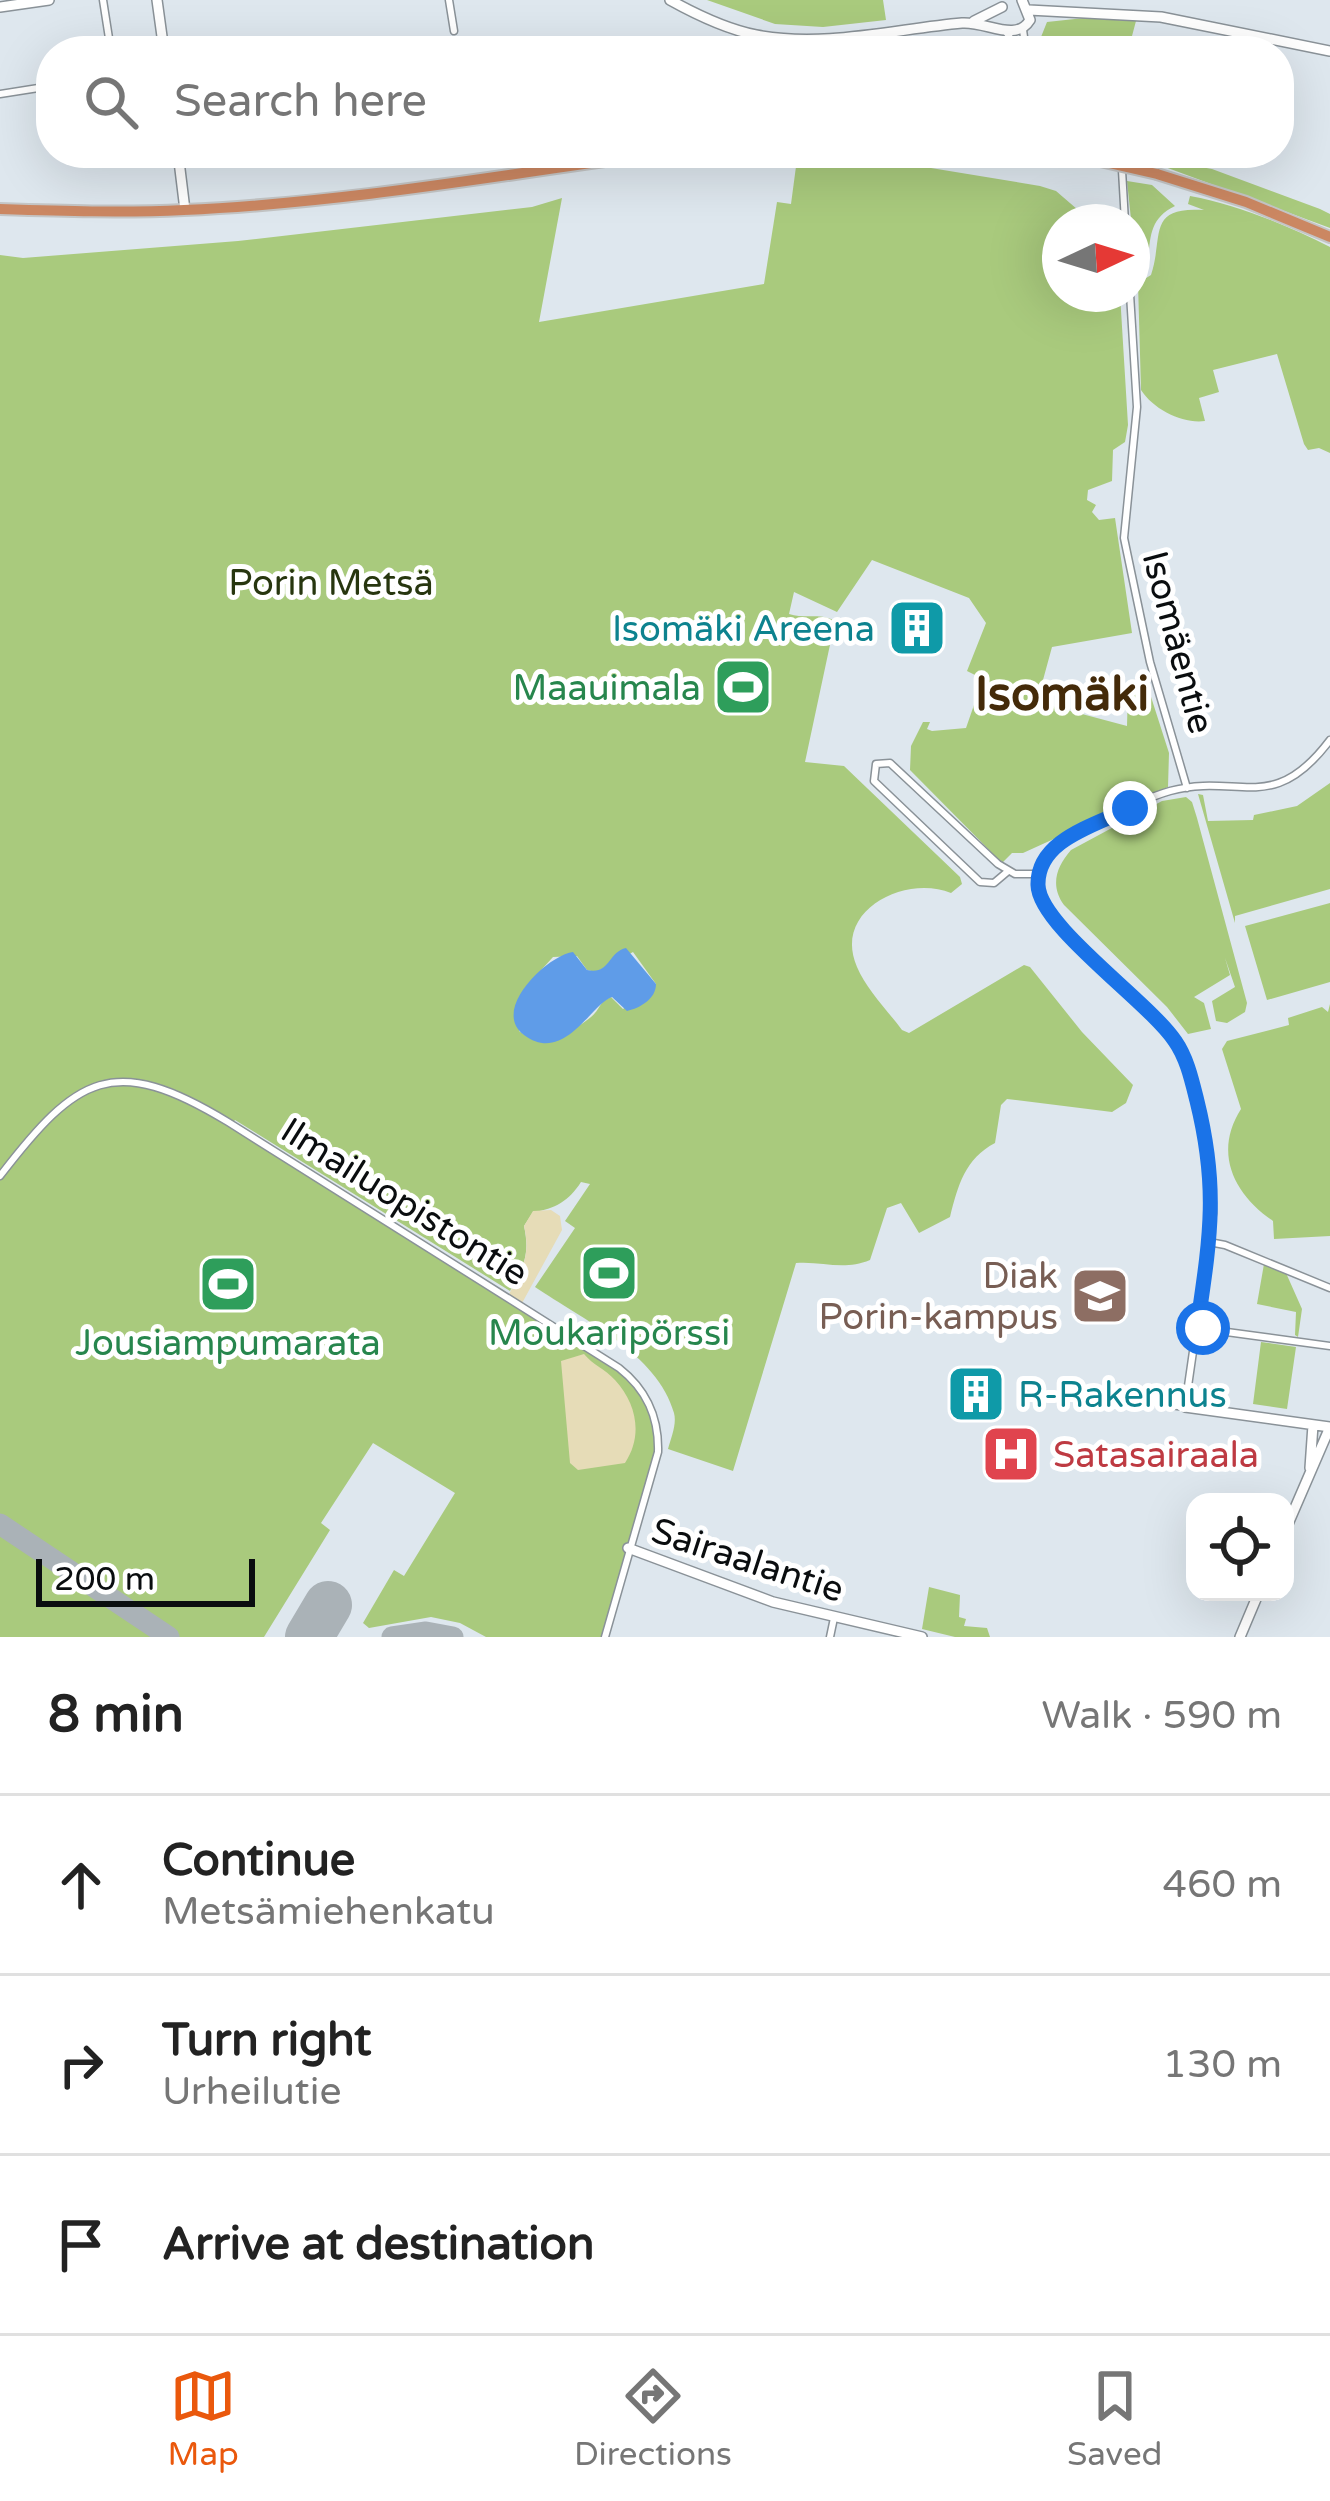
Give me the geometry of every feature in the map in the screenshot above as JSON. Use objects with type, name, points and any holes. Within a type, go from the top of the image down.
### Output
[{"type":"highway","points":[[0,209],[185,210],[352,196],[553,168]]},
{"type":"highway","points":[[1131,168],[1246,202],[1330,238]]},
{"type":"main road","points":[[0,7],[49,0]]},
{"type":"main road","points":[[157,0],[162,36]]},
{"type":"main road","points":[[670,0],[733,29],[767,36]]},
{"type":"main road","points":[[969,22],[1013,1],[1060,14],[1161,17],[1255,36]]},
{"type":"main road","points":[[1004,4],[999,17],[1004,28]]},
{"type":"main road","points":[[1025,5],[1025,28]]},
{"type":"main road","points":[[848,36],[969,22],[1015,32],[1060,14]]},
{"type":"main road","points":[[1294,44],[1330,51]]},
{"type":"main road","points":[[180,168],[185,210]]},
{"type":"main road","points":[[1185,1406],[1330,1427],[1294,1510]]},
{"type":"main road","points":[[1310,1473],[1313,1425]]},
{"type":"main road","name":"Sairaalantie","points":[[628,1548],[773,1603],[922,1637]]},
{"type":"main road","points":[[1240,1637],[1255,1601]]},
{"type":"street","points":[[103,0],[109,36]]},
{"type":"street","points":[[449,0],[454,31]]},
{"type":"street","points":[[1004,28],[1011,36]]},
{"type":"street","points":[[1024,36],[1025,28]]},
{"type":"street","points":[[0,94],[36,88]]},
{"type":"street","points":[[1122,168],[1124,204]]},
{"type":"street","name":"Isomäentie","points":[[1131,312],[1137,406],[1124,538],[1150,662],[1187,788]]},
{"type":"street","points":[[1170,1405],[1185,1406],[1209,1243],[1210,1164],[1181,1052],[1154,1016],[1044,908],[1039,874],[1045,858],[1068,838],[1155,796],[1187,788],[1264,788],[1299,772],[1330,740]]},
{"type":"street","points":[[1007,872],[994,883],[980,882],[874,782],[876,764],[890,763],[1007,872],[1039,874]]},
{"type":"street","name":"Ilmailuopistontie","points":[[0,1176],[34,1132],[70,1098],[124,1083],[153,1085],[184,1095],[635,1380],[651,1407],[658,1436],[655,1466],[605,1637]]},
{"type":"street","points":[[1209,1243],[1225,1245],[1330,1288]]},
{"type":"street","points":[[1197,1328],[1330,1346]]},
{"type":"street","points":[[830,1637],[834,1618]]},
{"type":"green space","points":[[707,0],[883,0],[886,20],[823,27],[775,24]]},
{"type":"green space","points":[[1136,21],[1132,36],[1041,36],[1047,22]]},
{"type":"green space","name":"Porin Metsä","points":[[796,168],[931,168],[1056,191],[1071,204],[1042,204],[1042,312],[1121,312],[1125,442],[1113,450],[1112,481],[1088,490],[1087,500],[1096,505],[1092,512],[1099,520],[1115,518],[1132,633],[1052,647],[1037,702],[1127,726],[1128,687],[1144,675],[1169,753],[1168,787],[1023,853],[1012,853],[1002,863],[910,770],[911,746],[923,722],[930,722],[927,729],[932,731],[966,728],[983,679],[967,671],[986,623],[969,598],[872,560],[837,612],[794,592],[789,614],[828,618],[834,626],[805,762],[844,766],[962,884],[951,893],[933,888],[895,893],[864,914],[852,947],[866,983],[909,1033],[1024,965],[1030,967],[1133,1085],[1126,1103],[1112,1112],[1007,1099],[1001,1105],[995,1143],[970,1165],[950,1217],[919,1233],[901,1203],[887,1208],[870,1260],[842,1265],[796,1263],[733,1471],[668,1449],[674,1413],[652,1373],[616,1340],[535,1287],[575,1228],[565,1221],[590,1184],[581,1182],[561,1203],[533,1212],[524,1226],[524,1260],[510,1291],[235,1120],[232,1124],[621,1369],[651,1407],[658,1452],[605,1637],[486,1637],[460,1623],[431,1617],[369,1628],[363,1623],[394,1570],[404,1576],[455,1493],[373,1443],[321,1523],[330,1530],[264,1637],[0,1637],[0,255],[23,258],[238,241],[532,207],[562,198],[539,322],[764,284],[777,202],[791,204]],"holes":[[[633,952],[656,984],[623,1009],[611,997],[565,1033],[536,1038],[519,1031],[524,989],[553,957],[577,956],[587,970],[596,972]]]},
{"type":"green space","points":[[1168,168],[1212,169],[1330,214],[1330,228]]},
{"type":"green space","points":[[1127,181],[1152,185],[1175,206],[1154,225],[1150,242],[1150,204],[1129,204]]},
{"type":"green space","points":[[1190,196],[1226,205],[1330,247],[1330,453],[1308,450],[1304,444],[1277,354],[1213,370],[1219,392],[1199,398],[1205,421],[1170,414],[1141,390],[1139,312],[1150,312],[1150,276],[1165,219],[1186,210],[1204,210],[1188,204]]},
{"type":"green space","points":[[1330,783],[1330,889],[1235,916],[1235,923],[1198,794],[1203,795],[1208,821],[1253,820],[1254,815],[1297,806]]},
{"type":"green space","points":[[1186,797],[1197,818],[1247,1003],[1245,1012],[1227,1023],[1216,1021],[1212,1001],[1235,987],[1225,958],[1230,975],[1194,997],[1204,1003],[1211,1029],[1188,1034],[1064,905],[1056,884],[1071,850],[1162,801]]},
{"type":"green space","points":[[1330,903],[1330,982],[1267,1000],[1245,926]]},
{"type":"green space","points":[[1330,1004],[1330,1236],[1274,1239],[1273,1221],[1248,1198],[1232,1171],[1229,1141],[1241,1109],[1222,1049],[1227,1041],[1289,1025],[1288,1018],[1322,1007],[1328,1012]]},
{"type":"green space","points":[[1264,1264],[1286,1273],[1302,1309],[1298,1337],[1296,1312],[1257,1304]]},
{"type":"green space","points":[[1261,1342],[1296,1347],[1287,1409],[1253,1404]]},
{"type":"green space","points":[[929,1587],[960,1595],[959,1617],[966,1619],[964,1626],[987,1628],[990,1637],[955,1637],[922,1629]]},
{"type":"sand","points":[[551,1210],[560,1216],[562,1230],[521,1305],[508,1296],[524,1262],[524,1226],[533,1211]]},
{"type":"sand","points":[[584,1354],[615,1380],[633,1410],[636,1431],[625,1463],[578,1470],[570,1463],[561,1361]]},
{"type":"water","points":[[626,948],[656,984],[646,1002],[627,1011],[612,997],[575,1030],[552,1043],[524,1035],[515,1024],[514,1012],[526,985],[550,963],[573,952],[587,970],[595,971]]},
{"type":"taxiway","points":[[0,1524],[169,1637]]},
{"type":"taxiway","points":[[392,1637],[426,1632],[453,1637]]},
{"type":"runway","points":[[309,1637],[328,1605]]},
{"type":"place","name":"Isomäki Areena","points":[[917,628]]},
{"type":"place","name":"Maauimala","points":[[743,687]]},
{"type":"place","name":"Moukaripörssi","points":[[609,1273]]},
{"type":"place","name":"Jousiampumarata","points":[[228,1284]]},
{"type":"place","name":"Diak Porin-kampus","points":[[1100,1296]]},
{"type":"place","name":"R-Rakennus","points":[[976,1394]]},
{"type":"place","name":"Satasairaala","points":[[1011,1454]]},
{"type":"district","name":"Isomäki","points":[[1062,693]]},
{"type":"route","points":[[1130,808],[1058,844],[1041,866],[1038,884],[1052,918],[1154,1016],[1181,1052],[1213,1183],[1197,1328],[1203,1328]]}]
